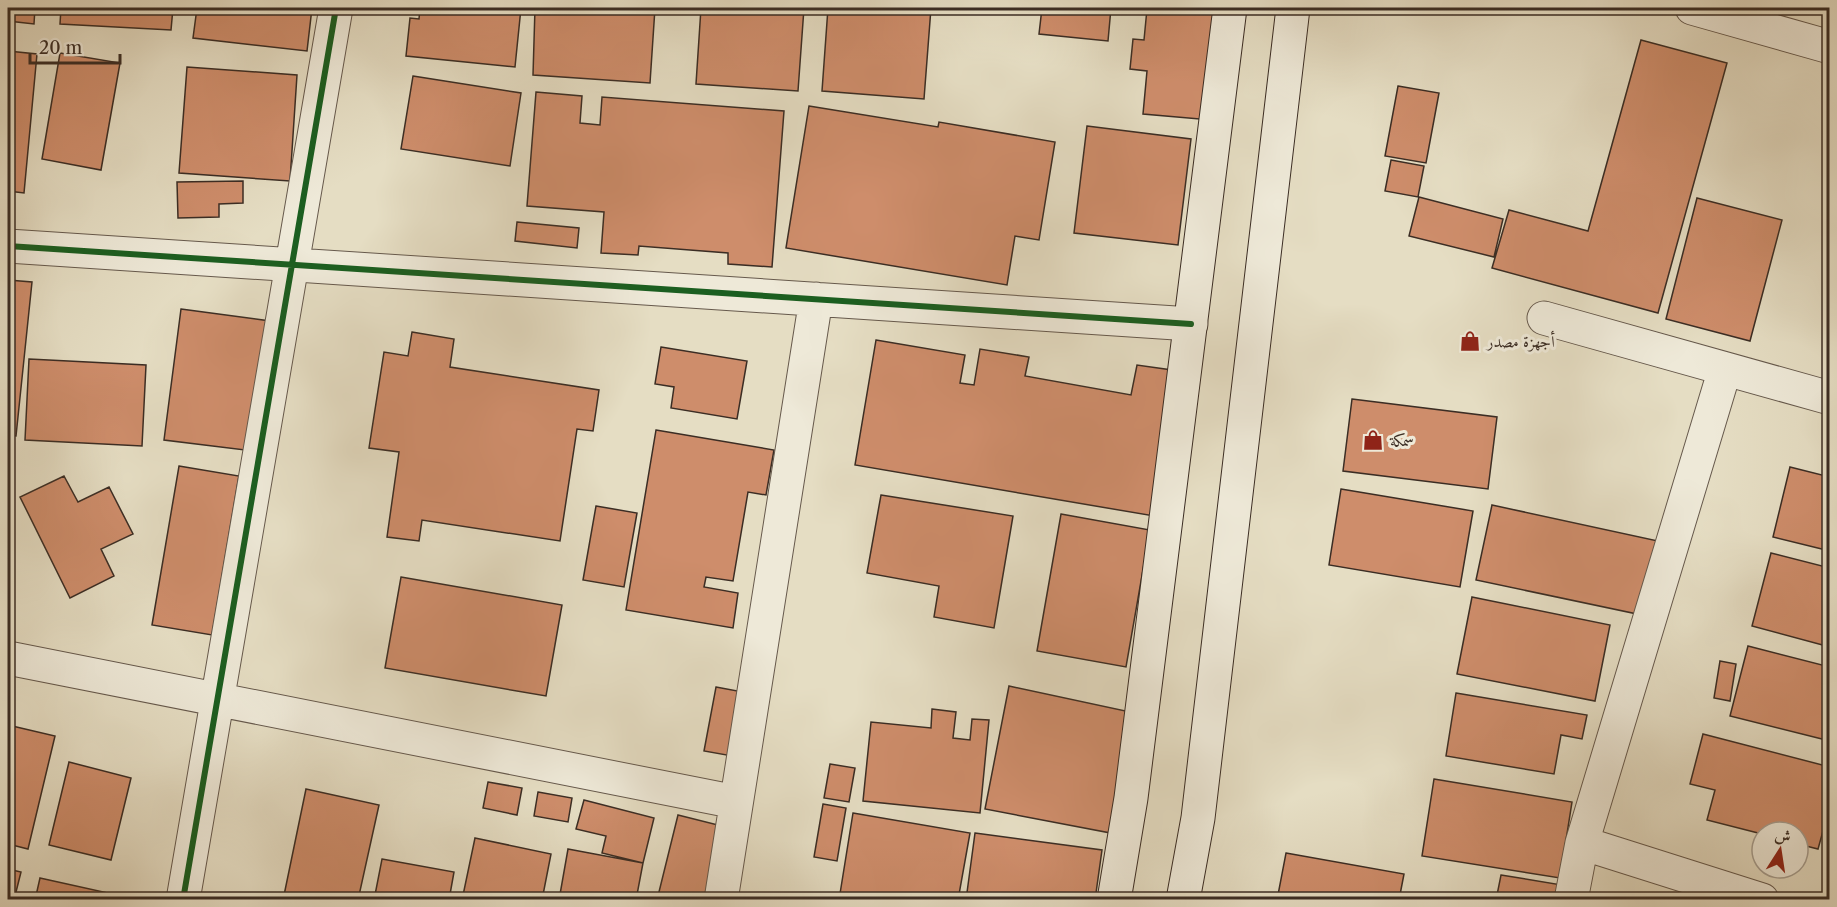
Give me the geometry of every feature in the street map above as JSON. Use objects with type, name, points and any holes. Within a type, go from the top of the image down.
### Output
[{"type":"street","points":[[183,900],[336,8]]},
{"type":"street","points":[[1114,900],[1131,798],[1230,8]]},
{"type":"street","points":[[1183,900],[1198,818],[1293,8]]},
{"type":"street","points":[[1692,8],[1830,47]]},
{"type":"street","points":[[8,246],[1191,324]]},
{"type":"street","points":[[720,900],[816,299]]},
{"type":"street","points":[[1544,318],[1830,398]]},
{"type":"street","points":[[1571,900],[1582,843],[1725,369]]},
{"type":"street","points":[[8,658],[736,802]]},
{"type":"street","points":[[1582,843],[1762,900]]},
{"type":"building","points":[[8,8],[35,8],[34,24],[8,21]]},
{"type":"building","points":[[61,8],[173,8],[171,30],[60,24]]},
{"type":"building","points":[[197,8],[312,8],[307,51],[193,38]]},
{"type":"building","points":[[420,8],[521,8],[515,67],[406,56],[410,18],[419,19]]},
{"type":"building","points":[[535,8],[655,8],[650,83],[533,75]]},
{"type":"building","points":[[701,8],[804,8],[798,91],[696,84]]},
{"type":"building","points":[[828,8],[931,8],[924,99],[822,91]]},
{"type":"building","points":[[1042,8],[1111,8],[1108,41],[1039,34]]},
{"type":"building","points":[[1137,8],[1222,8],[1211,120],[1143,114],[1147,71],[1130,69],[1133,39],[1144,40],[1147,9]]},
{"type":"building","points":[[1641,40],[1727,63],[1658,313],[1492,268],[1509,210],[1588,231]]},
{"type":"building","points":[[8,51],[37,54],[24,193],[8,191]]},
{"type":"building","points":[[60,53],[120,63],[101,170],[42,159]]},
{"type":"building","points":[[187,67],[297,75],[290,181],[179,173]]},
{"type":"building","points":[[413,76],[521,93],[510,166],[401,149]]},
{"type":"building","points":[[1398,86],[1439,93],[1426,163],[1385,156]]},
{"type":"building","points":[[536,92],[582,96],[580,123],[600,125],[602,97],[784,111],[772,267],[728,264],[728,253],[639,246],[638,255],[601,253],[604,212],[527,206]]},
{"type":"building","points":[[809,106],[938,127],[939,122],[1055,142],[1039,240],[1015,236],[1007,285],[786,248]]},
{"type":"building","points":[[1087,126],[1191,139],[1178,245],[1074,233]]},
{"type":"building","points":[[1391,160],[1424,166],[1418,197],[1385,191]]},
{"type":"building","points":[[243,181],[243,203],[219,204],[219,217],[178,218],[177,182]]},
{"type":"building","points":[[1419,197],[1503,219],[1494,257],[1409,236]]},
{"type":"building","points":[[1697,198],[1782,220],[1750,341],[1666,319]]},
{"type":"building","points":[[517,222],[579,228],[577,248],[515,241]]},
{"type":"building","points":[[8,280],[32,282],[16,436],[8,435]]},
{"type":"building","points":[[181,309],[270,321],[253,451],[164,440]]},
{"type":"building","points":[[412,332],[454,339],[450,367],[599,390],[593,431],[577,429],[560,541],[422,520],[419,541],[387,537],[399,452],[369,448],[384,352],[408,356]]},
{"type":"building","points":[[876,340],[965,355],[960,383],[974,385],[980,349],[1029,357],[1025,376],[1131,395],[1137,365],[1179,371],[1154,516],[855,465]]},
{"type":"building","points":[[661,347],[747,361],[737,419],[671,408],[674,387],[655,384]]},
{"type":"building","points":[[29,359],[146,365],[142,446],[25,440]]},
{"type":"building","points":[[1352,399],[1497,417],[1488,489],[1343,471]]},
{"type":"building","points":[[656,430],[774,450],[766,495],[748,492],[733,581],[706,577],[704,587],[738,593],[733,628],[626,610]]},
{"type":"building","points":[[179,466],[239,476],[212,635],[152,625]]},
{"type":"building","points":[[1790,467],[1830,477],[1830,551],[1773,537]]},
{"type":"building","points":[[64,476],[78,502],[109,487],[133,534],[101,549],[114,576],[70,598],[20,497]]},
{"type":"building","points":[[1341,489],[1473,511],[1460,587],[1329,565]]},
{"type":"building","points":[[881,495],[1013,516],[994,628],[934,617],[939,586],[867,573]]},
{"type":"building","points":[[1492,505],[1658,541],[1642,615],[1476,580]]},
{"type":"building","points":[[596,506],[637,513],[624,587],[583,580]]},
{"type":"building","points":[[1061,514],[1150,530],[1126,667],[1037,651]]},
{"type":"building","points":[[1771,553],[1830,568],[1830,647],[1752,626]]},
{"type":"building","points":[[8,559],[13,559],[8,596]]},
{"type":"building","points":[[401,577],[562,605],[546,696],[385,668]]},
{"type":"building","points":[[1472,597],[1610,625],[1595,701],[1457,674]]},
{"type":"building","points":[[1748,646],[1830,667],[1830,741],[1730,716]]},
{"type":"building","points":[[1720,661],[1736,664],[1730,701],[1714,698]]},
{"type":"building","points":[[1009,686],[1135,713],[1116,834],[985,809]]},
{"type":"building","points":[[716,687],[743,692],[732,756],[704,751]]},
{"type":"building","points":[[1456,693],[1587,715],[1582,739],[1561,735],[1554,774],[1446,756]]},
{"type":"building","points":[[932,709],[956,712],[953,738],[970,740],[972,719],[989,720],[980,813],[863,801],[871,722],[931,728]]},
{"type":"building","points":[[8,725],[55,736],[28,849],[8,844]]},
{"type":"building","points":[[1703,734],[1830,767],[1830,806],[1818,849],[1810,847],[1810,820],[1750,820],[1750,831],[1707,820],[1715,790],[1690,784]]},
{"type":"building","points":[[69,762],[131,778],[111,860],[49,845]]},
{"type":"building","points":[[830,764],[855,768],[849,802],[824,798]]},
{"type":"building","points":[[1434,779],[1572,802],[1560,878],[1422,856]]},
{"type":"building","points":[[488,782],[522,788],[517,815],[483,808]]},
{"type":"building","points":[[306,789],[379,805],[358,900],[283,900]]},
{"type":"building","points":[[538,792],[572,798],[568,822],[534,816]]},
{"type":"building","points":[[584,800],[654,818],[643,863],[602,853],[606,836],[576,829]]},
{"type":"building","points":[[823,804],[846,808],[837,861],[814,857]]},
{"type":"building","points":[[853,813],[970,833],[958,900],[839,900]]},
{"type":"building","points":[[678,815],[722,826],[704,900],[657,900]]},
{"type":"building","points":[[975,833],[1102,850],[1095,900],[966,900]]},
{"type":"building","points":[[475,838],[551,854],[542,900],[462,900]]},
{"type":"building","points":[[568,849],[643,863],[636,900],[559,900]]},
{"type":"building","points":[[1286,853],[1404,874],[1399,900],[1277,900]]},
{"type":"building","points":[[382,859],[454,872],[449,900],[374,900]]},
{"type":"building","points":[[8,869],[21,872],[14,900],[8,900]]},
{"type":"building","points":[[1501,875],[1562,885],[1559,900],[1496,900]]},
{"type":"building","points":[[40,878],[117,895],[116,900],[35,900]]},
{"type":"cycle path","points":[[183,900],[336,8]]},
{"type":"cycle path","points":[[8,246],[1191,324]]},
{"type":"place","name":"أجهزة مصدر","points":[[1470,341]]},
{"type":"place","name":"سمكة","points":[[1373,440]]}]
